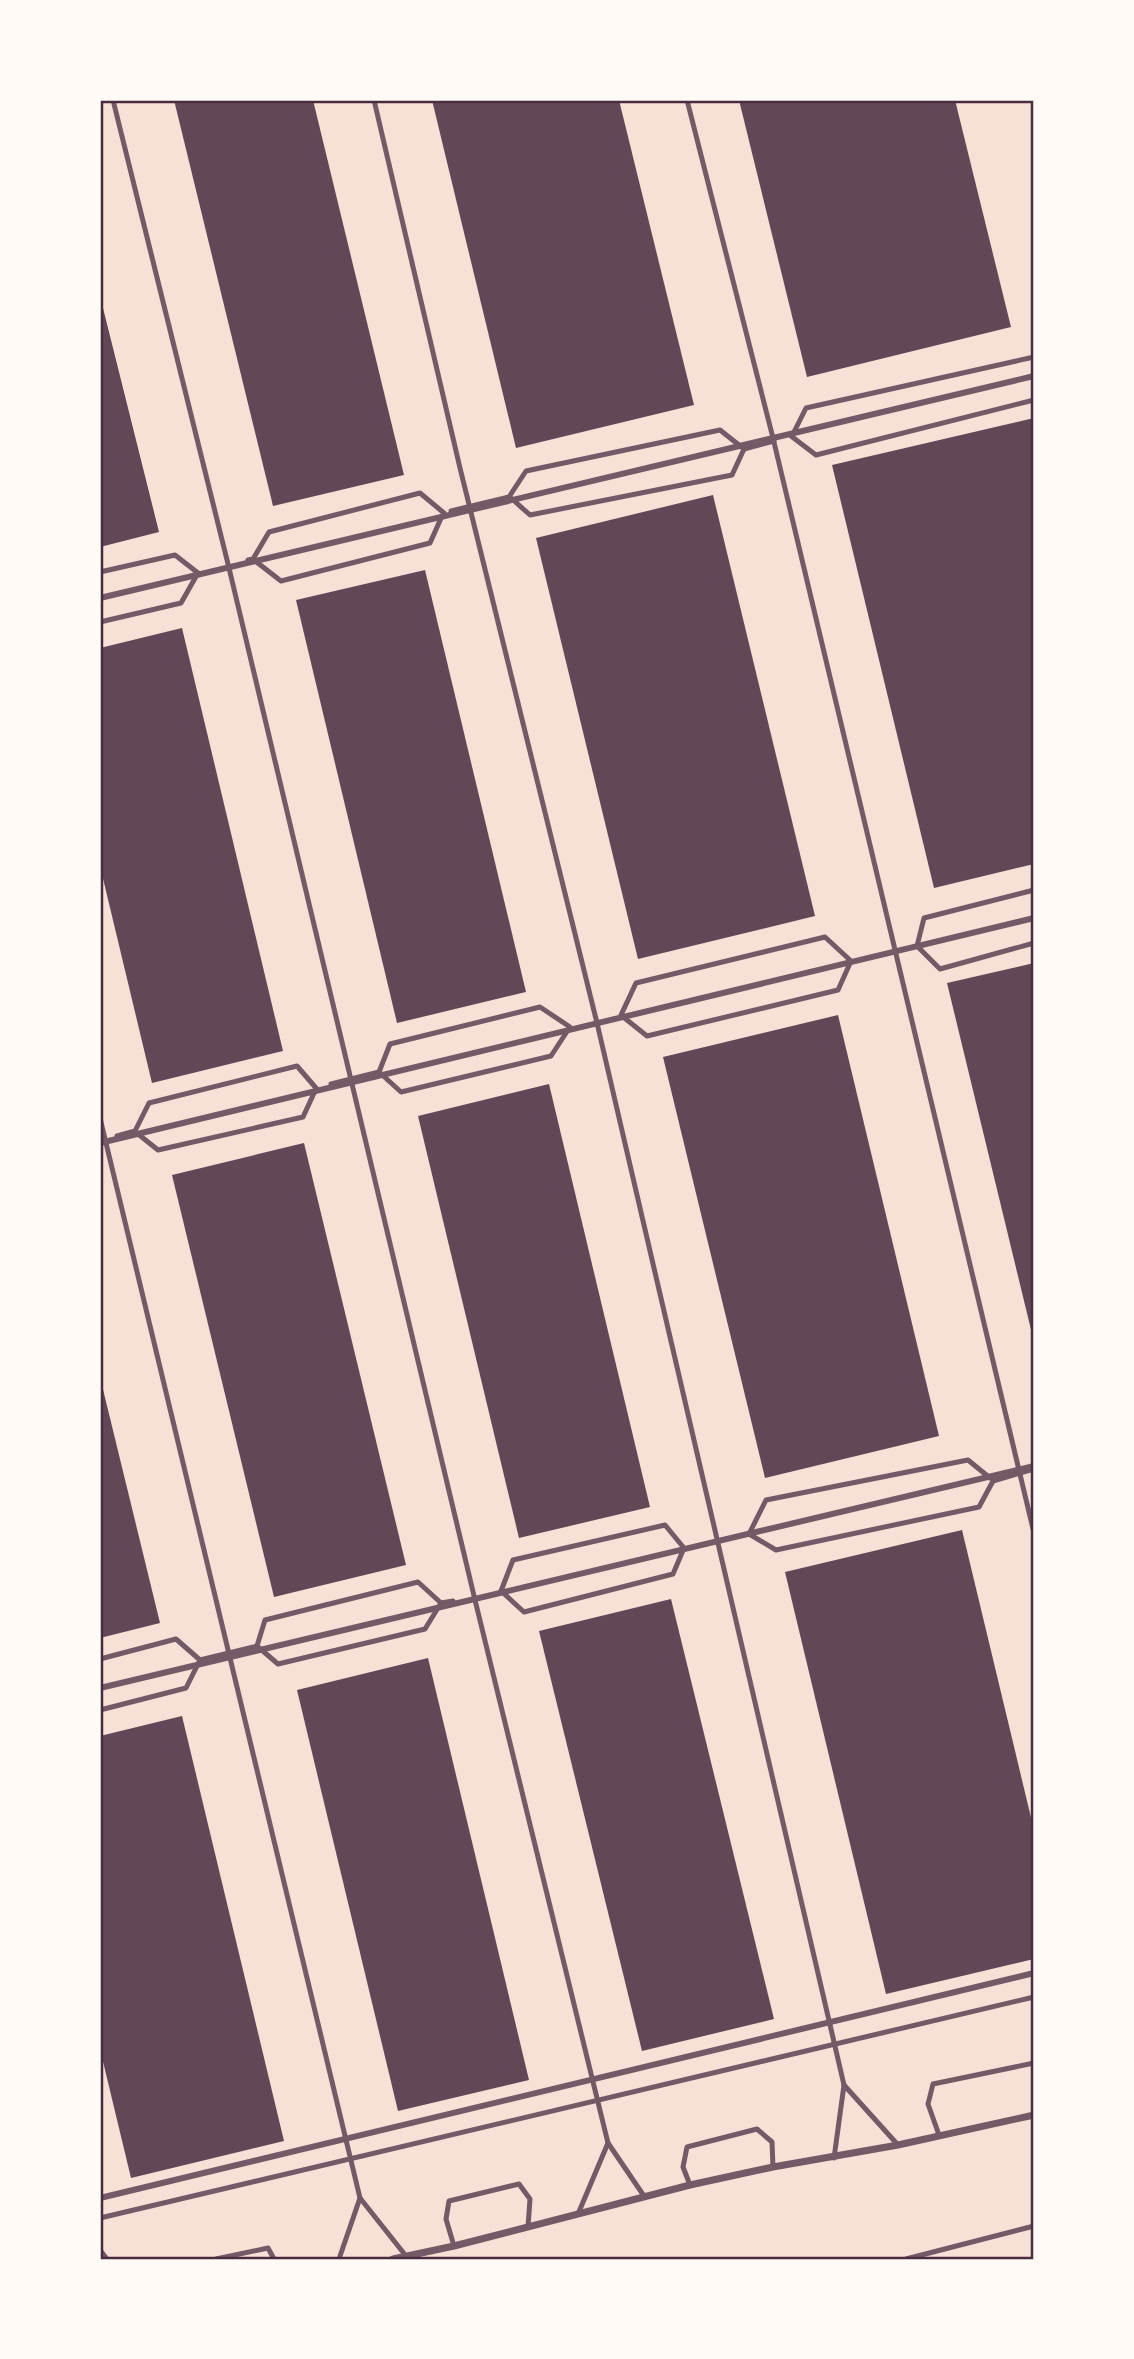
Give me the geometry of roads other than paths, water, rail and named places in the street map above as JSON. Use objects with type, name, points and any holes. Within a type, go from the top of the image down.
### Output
[{"type":"street","points":[[100,598],[1034,376]]},
{"type":"street","points":[[102,1142],[1034,918]]},
{"type":"street","points":[[100,1688],[1034,1468]]},
{"type":"street","points":[[100,2198],[1034,1973]]},
{"type":"street","points":[[393,2259],[454,2246],[690,2185],[898,2145],[1034,2115]]},
{"type":"lane","points":[[113,100],[229,568],[350,1083],[608,2143],[644,2196]]},
{"type":"lane","points":[[374,100],[597,1023],[844,2085],[834,2158]]},
{"type":"lane","points":[[687,100],[772,438],[1034,1533]]},
{"type":"lane","points":[[509,497],[530,515],[732,475],[744,449],[791,436],[807,408],[1034,357]]},
{"type":"lane","points":[[791,436],[816,455],[1034,400]]},
{"type":"lane","points":[[444,513],[509,497],[526,471],[720,430],[744,449]]},
{"type":"lane","points":[[100,622],[181,603],[198,573],[253,559],[269,532],[420,493],[444,513]]},
{"type":"lane","points":[[253,559],[281,581],[430,543],[444,513]]},
{"type":"lane","points":[[100,572],[175,555],[198,573]]},
{"type":"lane","points":[[917,946],[925,918],[1034,890]]},
{"type":"lane","points":[[621,1015],[636,983],[825,937],[850,961]]},
{"type":"lane","points":[[917,946],[940,969],[1034,943]]},
{"type":"lane","points":[[850,961],[917,946]]},
{"type":"lane","points":[[621,1015],[647,1036],[838,990],[850,961]]},
{"type":"lane","points":[[379,1072],[390,1044],[540,1007],[570,1027]]},
{"type":"lane","points":[[379,1072],[401,1092],[551,1056],[570,1027],[621,1015]]},
{"type":"lane","points":[[102,1142],[135,1131],[149,1103],[297,1066],[316,1088]]},
{"type":"lane","points":[[316,1088],[379,1072]]},
{"type":"lane","points":[[135,1131],[158,1150],[303,1117],[316,1088]]},
{"type":"lane","points":[[100,1118],[102,1142],[360,2199],[406,2256]]},
{"type":"lane","points":[[749,1534],[766,1500],[968,1460],[993,1480]]},
{"type":"lane","points":[[684,1548],[749,1534],[776,1550],[979,1507],[993,1480],[1034,1468]]},
{"type":"lane","points":[[501,1591],[513,1560],[665,1525],[684,1548]]},
{"type":"lane","points":[[501,1591],[524,1612],[673,1574],[684,1548]]},
{"type":"lane","points":[[257,1646],[265,1620],[418,1582],[441,1603]]},
{"type":"lane","points":[[257,1646],[278,1664],[425,1629],[441,1603],[501,1591]]},
{"type":"lane","points":[[100,1658],[176,1639],[200,1660]]},
{"type":"lane","points":[[100,1710],[186,1688],[200,1660],[257,1646]]},
{"type":"lane","points":[[100,2218],[1034,1997]]},
{"type":"lane","points":[[939,2135],[928,2104],[933,2084],[1034,2063]]},
{"type":"lane","points":[[844,2085],[898,2145]]},
{"type":"lane","points":[[690,2185],[683,2167],[687,2147],[757,2129],[772,2142],[773,2167]]},
{"type":"lane","points":[[578,2214],[608,2143]]},
{"type":"lane","points":[[454,2246],[446,2219],[449,2201],[519,2184],[530,2199],[528,2227]]},
{"type":"lane","points":[[339,2259],[360,2199]]},
{"type":"lane","points":[[906,2259],[1034,2226]]},
{"type":"lane","points":[[216,2259],[268,2248],[274,2259]]},
{"type":"lane","points":[[100,2250],[107,2259]]}]
